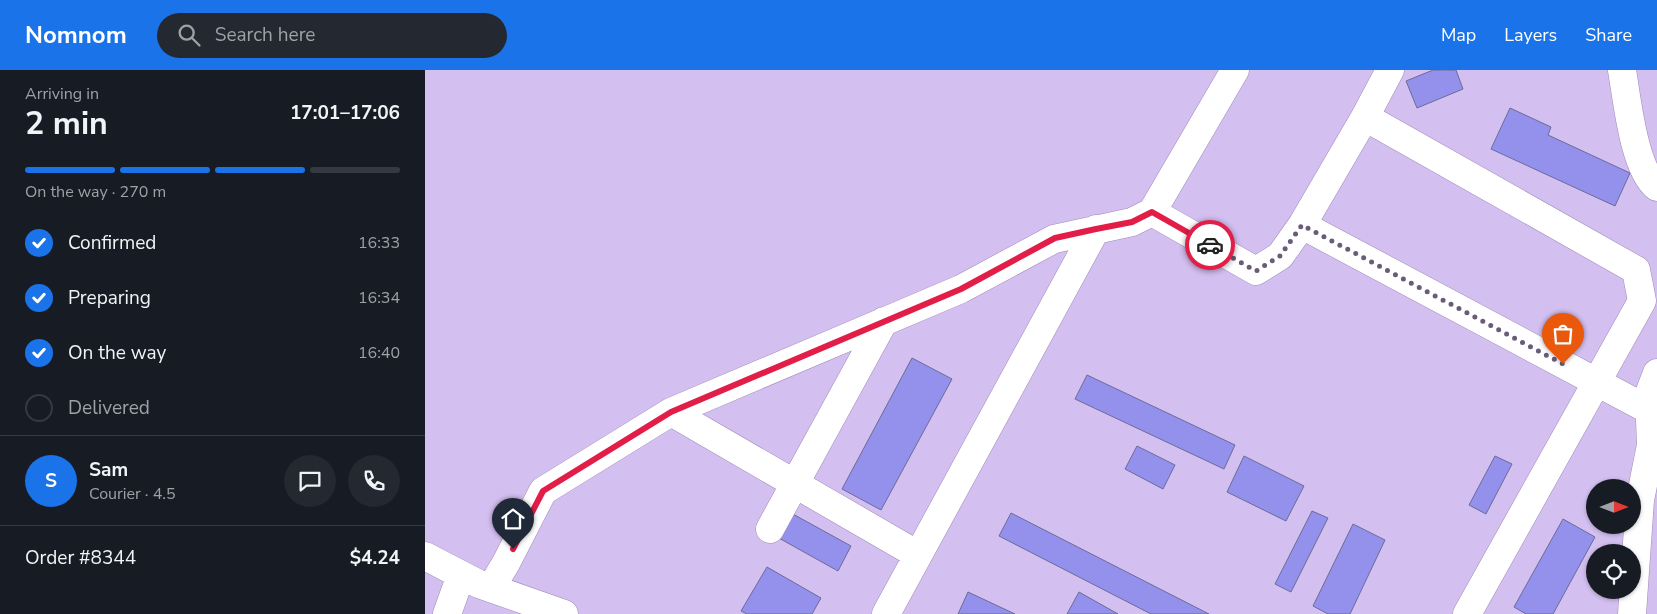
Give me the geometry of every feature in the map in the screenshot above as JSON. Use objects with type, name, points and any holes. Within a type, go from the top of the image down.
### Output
[{"type":"lane","points":[[491,588],[543,491],[671,412],[961,289],[1055,238],[1132,222],[1152,212],[1235,70]]},
{"type":"lane","points":[[1152,212],[1256,271],[1280,256],[1302,225],[1365,117],[1389,70]]},
{"type":"lane","points":[[1622,70],[1637,150],[1651,183],[1657,187]]},
{"type":"lane","points":[[1365,117],[1636,270],[1642,300],[1467,614]]},
{"type":"lane","points":[[1302,225],[1649,410]]},
{"type":"lane","points":[[886,614],[1096,229]]},
{"type":"lane","points":[[770,529],[884,321]]},
{"type":"lane","points":[[1632,614],[1640,500],[1651,445],[1649,394],[1657,373]]},
{"type":"lane","points":[[671,412],[918,555]]},
{"type":"lane","points":[[425,556],[491,588],[564,614]]},
{"type":"lane","points":[[447,614],[461,575]]},
{"type":"building","points":[[1433,70],[1456,70],[1463,89],[1417,108],[1406,81]]},
{"type":"building","points":[[1510,108],[1551,127],[1548,135],[1630,173],[1615,206],[1491,149]]},
{"type":"building","points":[[912,358],[952,379],[881,510],[842,489]]},
{"type":"building","points":[[1087,375],[1235,445],[1224,469],[1075,399]]},
{"type":"building","points":[[1137,446],[1175,465],[1163,489],[1125,469]]},
{"type":"building","points":[[1244,456],[1304,486],[1286,521],[1227,492]]},
{"type":"building","points":[[1495,456],[1512,464],[1486,514],[1469,505]]},
{"type":"building","points":[[1312,511],[1328,518],[1291,592],[1275,584]]},
{"type":"building","points":[[791,513],[851,546],[838,571],[777,537]]},
{"type":"building","points":[[1011,513],[1209,614],[1151,614],[999,536]]},
{"type":"building","points":[[1563,519],[1586,532],[1586,534],[1595,537],[1591,544],[1586,544],[1586,554],[1553,614],[1526,614],[1514,607]]},
{"type":"building","points":[[1353,524],[1385,540],[1350,614],[1328,614],[1313,606]]},
{"type":"building","points":[[767,567],[821,598],[812,614],[747,614],[741,611]]},
{"type":"building","points":[[968,592],[1015,614],[958,614]]},
{"type":"building","points":[[1079,592],[1118,614],[1067,614]]},
{"type":"way so far","points":[[1210,245],[1256,271],[1280,256],[1302,225],[1563,364]]},
{"type":"route","points":[[513,549],[543,491],[671,412],[961,289],[1055,238],[1132,222],[1152,212],[1210,245]]}]
